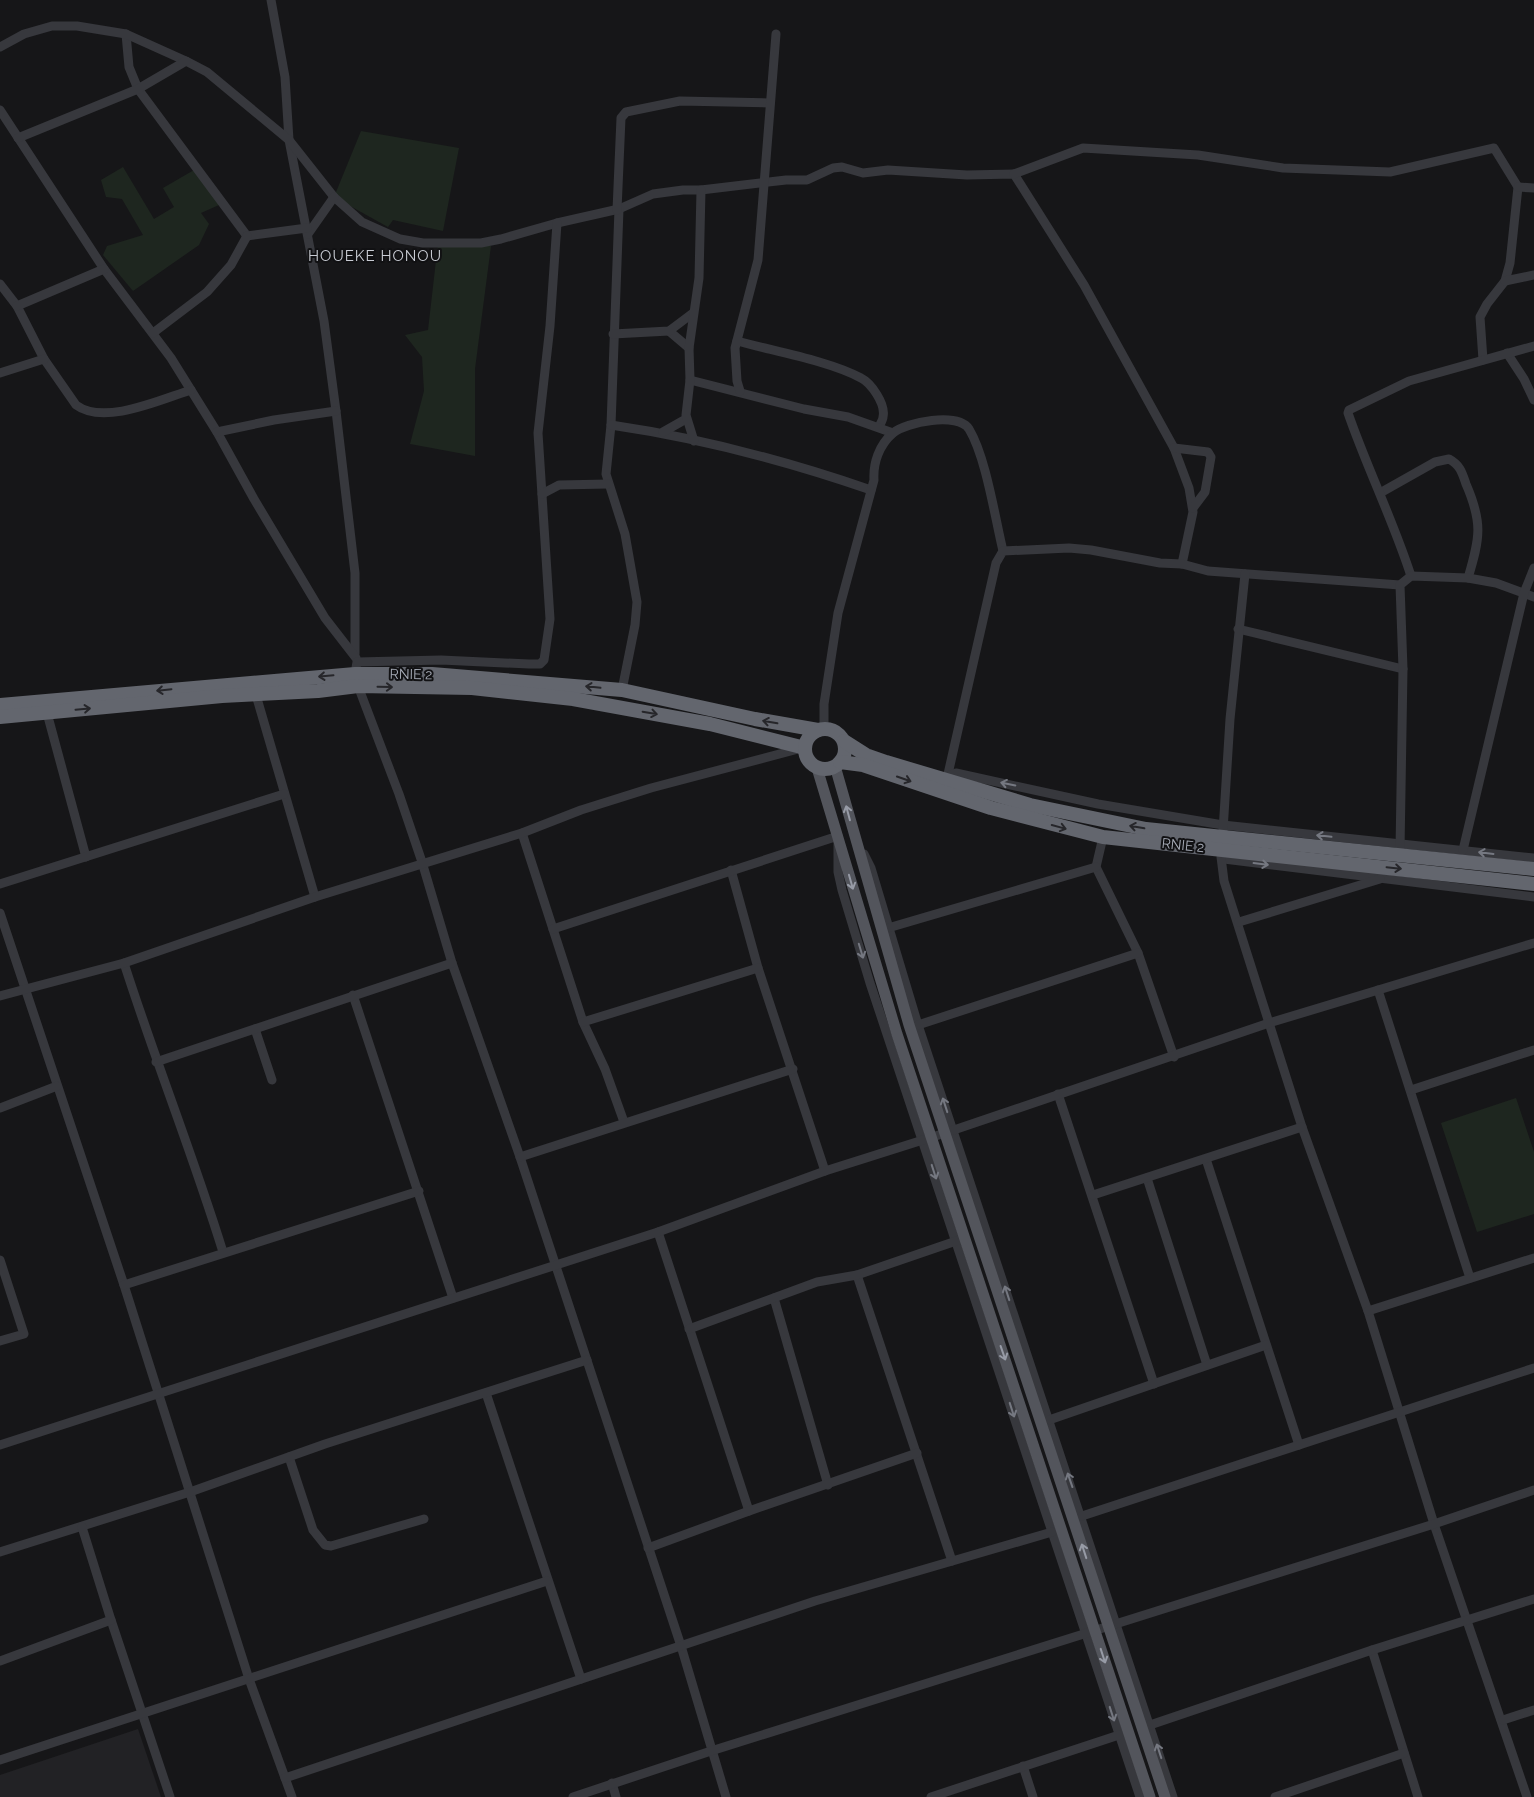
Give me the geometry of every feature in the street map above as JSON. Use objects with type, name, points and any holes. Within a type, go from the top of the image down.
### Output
[{"type":"highway","name":"RNIE 2","points":[[0,705],[357,669],[622,690],[755,720],[832,730],[839,734],[844,741],[866,755],[945,776],[1030,805],[1146,829],[1222,842],[1534,884]]},
{"type":"highway","name":"RNIE 2","points":[[0,717],[256,695],[357,669],[472,688],[573,699],[710,724],[805,748]]},
{"type":"highway","points":[[817,768],[808,760],[805,748],[807,740],[821,729]]},
{"type":"highway","points":[[838,764],[845,752],[844,741]]},
{"type":"highway","name":"RNIE 2","points":[[817,768],[823,769],[838,764],[863,765],[991,808],[1103,837],[1400,849],[1534,869]]},
{"type":"main road","points":[[838,764],[853,831],[909,1025],[949,1132],[1113,1625],[1146,1726],[1165,1797]]},
{"type":"main road","points":[[817,768],[928,1139],[960,1239],[1090,1632],[1150,1797]]},
{"type":"street","points":[[272,0],[285,77],[289,140],[324,321],[336,411],[355,573],[357,669]]},
{"type":"street","points":[[0,47],[24,34],[52,26],[78,26],[126,34],[186,61],[207,72],[289,140],[334,197],[362,222],[400,239],[423,243],[481,243],[618,209],[653,194],[807,180],[832,168],[842,167],[862,173],[888,170],[967,175],[1014,174],[1083,148],[1198,155],[1282,168],[1390,172],[1494,148],[1508,174],[1518,187],[1510,263],[1505,281],[1487,304],[1480,317],[1483,360]]},
{"type":"street","points":[[126,34],[129,66],[138,89],[247,236]]},
{"type":"street","points":[[740,391],[735,363],[737,342],[758,260],[776,34]]},
{"type":"street","points":[[18,138],[138,89],[186,61]]},
{"type":"street","points":[[622,690],[635,625],[637,602],[624,534],[606,474],[611,425],[613,334],[618,275],[621,118],[626,112],[680,101],[770,103]]},
{"type":"street","points":[[0,110],[104,269],[153,333],[191,390],[254,499],[357,669],[422,862],[452,964],[520,1156],[554,1265],[681,1646],[726,1797]]},
{"type":"street","points":[[1014,174],[1084,285],[1174,448],[1189,488],[1193,508],[1182,564]]},
{"type":"street","points":[[1518,187],[1534,188]]},
{"type":"street","points":[[694,441],[686,420],[690,380],[689,348],[700,278],[701,190]]},
{"type":"street","points":[[247,236],[308,231],[334,197]]},
{"type":"street","points":[[357,669],[432,660],[540,664],[544,660],[550,619],[539,417],[550,326],[556,223]]},
{"type":"street","points":[[153,333],[207,292],[231,265],[247,236]]},
{"type":"street","points":[[17,306],[104,269]]},
{"type":"street","points":[[1505,281],[1534,275]]},
{"type":"street","points":[[0,284],[17,306],[44,358],[76,405],[87,411],[118,412],[191,390]]},
{"type":"street","points":[[613,334],[669,331],[693,313]]},
{"type":"street","points":[[669,331],[689,348]]},
{"type":"street","points":[[737,342],[833,367],[861,378],[871,386],[881,405],[884,418],[878,427]]},
{"type":"street","points":[[1411,576],[1400,540],[1355,434],[1348,413],[1349,410],[1409,381],[1534,346]]},
{"type":"street","points":[[1507,353],[1524,378],[1534,400]]},
{"type":"street","points":[[0,373],[44,358]]},
{"type":"street","points":[[690,380],[740,391],[804,409],[848,417],[893,434]]},
{"type":"street","points":[[217,432],[274,420],[336,411]]},
{"type":"street","points":[[663,432],[686,420]]},
{"type":"street","points":[[821,729],[838,613],[871,490],[874,460],[893,434],[912,424],[940,420],[962,423],[968,428],[985,473],[1003,551],[996,563],[945,776]]},
{"type":"street","points":[[611,425],[663,432],[800,466],[871,490]]},
{"type":"street","points":[[1174,448],[1208,452],[1212,457],[1205,492],[1193,508]]},
{"type":"street","points":[[1380,493],[1435,462],[1450,459],[1459,464],[1478,520],[1478,542],[1468,578]]},
{"type":"street","points":[[542,494],[559,485],[608,484]]},
{"type":"street","points":[[1003,551],[1069,548],[1160,563],[1182,564],[1208,571],[1400,585],[1411,576],[1468,578],[1496,583],[1534,596]]},
{"type":"street","points":[[1463,850],[1524,594],[1534,568]]},
{"type":"street","points":[[1245,574],[1238,630],[1222,842],[1222,874],[1239,922],[1268,1023],[1302,1127],[1368,1311],[1434,1524],[1503,1720],[1527,1797]]},
{"type":"street","points":[[1400,585],[1403,669],[1400,849],[1463,850],[1534,858]]},
{"type":"street","points":[[1238,630],[1403,669]]},
{"type":"street","points":[[256,695],[315,897]]},
{"type":"street","points":[[47,713],[86,857]]},
{"type":"street","points":[[0,996],[124,963],[315,897],[422,862],[522,833],[581,810],[651,788],[805,748]]},
{"type":"street","points":[[0,884],[284,794]]},
{"type":"street","points":[[853,831],[871,868],[949,1132],[1082,1516],[1113,1625]]},
{"type":"street","points":[[522,833],[583,1022],[605,1069],[624,1122]]},
{"type":"street","points":[[553,928],[838,836]]},
{"type":"street","points":[[1103,837],[1096,867],[1138,953],[1174,1057]]},
{"type":"street","points":[[1222,842],[1224,860],[1534,897]]},
{"type":"street","points":[[888,928],[1096,867]]},
{"type":"street","points":[[731,870],[758,968],[825,1171]]},
{"type":"street","points":[[1239,922],[1384,878]]},
{"type":"street","points":[[0,913],[124,1285],[249,1679],[292,1797]]},
{"type":"street","points":[[0,1445],[658,1232],[825,1171],[928,1139],[1058,1094],[1174,1057],[1268,1023],[1534,943]]},
{"type":"street","points":[[918,1025],[1138,953]]},
{"type":"street","points":[[124,963],[156,1062],[204,1191],[223,1252]]},
{"type":"street","points":[[156,1062],[352,995],[452,964]]},
{"type":"street","points":[[583,1022],[758,968]]},
{"type":"street","points":[[1378,990],[1470,1278]]},
{"type":"street","points":[[352,995],[419,1191],[453,1298]]},
{"type":"street","points":[[256,1029],[272,1080]]},
{"type":"street","points":[[1411,1090],[1533,1053]]},
{"type":"street","points":[[520,1156],[792,1069]]},
{"type":"street","points":[[0,1108],[57,1086]]},
{"type":"street","points":[[1058,1094],[1094,1196],[1154,1384]]},
{"type":"street","points":[[1094,1196],[1302,1127]]},
{"type":"street","points":[[1206,1158],[1299,1445]]},
{"type":"street","points":[[1147,1178],[1207,1365]]},
{"type":"street","points":[[124,1285],[419,1191]]},
{"type":"street","points":[[658,1232],[749,1511]]},
{"type":"street","points":[[689,1329],[818,1282],[857,1275],[960,1239],[1052,1532],[1090,1632],[1119,1735],[1140,1797]]},
{"type":"street","points":[[1368,1311],[1534,1258]]},
{"type":"street","points":[[0,1260],[24,1334],[0,1341]]},
{"type":"street","points":[[857,1275],[952,1561]]},
{"type":"street","points":[[774,1298],[828,1484]]},
{"type":"street","points":[[1049,1420],[1266,1345]]},
{"type":"street","points":[[0,1552],[190,1492],[289,1457],[587,1360]]},
{"type":"street","points":[[1082,1516],[1534,1368]]},
{"type":"street","points":[[486,1392],[581,1679]]},
{"type":"street","points":[[648,1548],[917,1453]]},
{"type":"street","points":[[289,1457],[313,1530],[325,1545],[331,1546],[424,1520]]},
{"type":"street","points":[[573,1797],[711,1751],[1434,1524],[1534,1490]]},
{"type":"street","points":[[82,1527],[170,1797]]},
{"type":"street","points":[[285,1778],[815,1601],[1052,1532]]},
{"type":"street","points":[[0,1760],[548,1581]]},
{"type":"street","points":[[1174,1797],[1146,1726],[1372,1650],[1534,1599]]},
{"type":"street","points":[[0,1660],[111,1620]]},
{"type":"street","points":[[1372,1650],[1418,1797]]},
{"type":"street","points":[[1503,1720],[1534,1710]]},
{"type":"street","points":[[931,1797],[1119,1735]]},
{"type":"street","points":[[1275,1797],[1288,1795],[1404,1753]]},
{"type":"street","points":[[1023,1766],[1033,1797]]},
{"type":"street","points":[[612,1783],[616,1797]]},
{"type":"shaded area","points":[[361,131],[459,148],[443,231],[393,220],[388,227],[334,197]]},
{"type":"shaded area","points":[[123,167],[154,219],[174,207],[163,188],[194,170],[219,205],[201,213],[209,224],[199,245],[133,291],[103,255],[107,246],[143,235],[122,199],[106,197],[101,180]]},
{"type":"shaded area","points":[[438,243],[491,246],[475,369],[475,456],[410,444],[424,391],[422,357],[405,335],[428,330]]},
{"type":"shaded area","points":[[1516,1098],[1534,1152],[1534,1214],[1477,1232],[1441,1123]]},
{"type":"shaded area","points":[[138,1729],[161,1797],[0,1797],[0,1775]]},
{"type":"district","name":"HOUEKE HONOU","points":[[375,256]]}]
